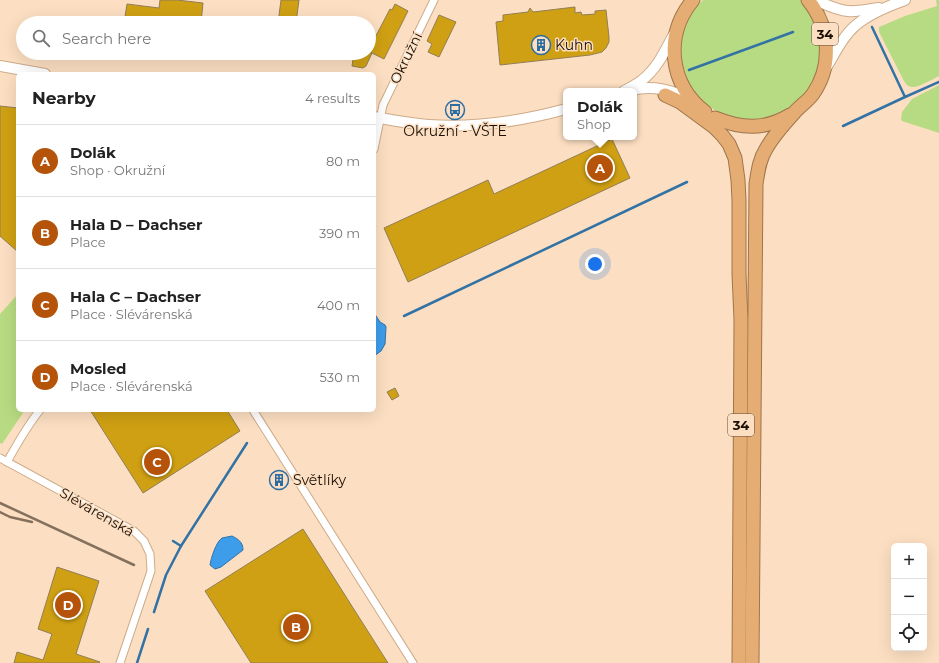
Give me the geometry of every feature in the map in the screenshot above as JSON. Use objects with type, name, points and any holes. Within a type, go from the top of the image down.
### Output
[{"type":"highway","name":"34","points":[[693,0],[682,16],[675,39],[675,66],[679,78],[691,98],[704,111],[728,124],[742,126],[770,124],[783,119],[805,104],[819,83],[824,71],[827,44],[820,18],[808,0]]},
{"type":"highway","points":[[665,95],[680,102],[714,127],[729,144],[735,158],[739,200],[739,274],[741,320]]},
{"type":"highway","name":"34","points":[[752,663],[756,184],[761,158],[773,138],[795,112]]},
{"type":"highway","points":[[715,118],[728,129],[735,138],[742,153],[745,168],[745,279],[741,320]]},
{"type":"highway","name":"34","points":[[739,663],[741,320]]},
{"type":"main road","points":[[815,0],[847,11],[885,7]]},
{"type":"main road","points":[[824,71],[856,24],[885,7],[905,0]]},
{"type":"main road","points":[[630,88],[648,75],[656,65],[678,27]]},
{"type":"main road","points":[[0,66],[34,72]]},
{"type":"main road","points":[[637,89],[646,87],[658,88],[691,98]]},
{"type":"main road","points":[[637,93],[645,92],[665,95]]},
{"type":"main road","points":[[377,118],[407,123],[452,126],[510,121],[563,110]]},
{"type":"street","name":"Okružní","points":[[376,128],[377,118],[434,0]]},
{"type":"street","points":[[7,462],[24,431],[38,412]]},
{"type":"street","points":[[254,412],[413,663]]},
{"type":"street","name":"Slévárenská","points":[[0,458],[134,531],[144,541],[150,554],[151,571],[120,663]]},
{"type":"green space","points":[[703,0],[801,0],[807,7],[820,34],[821,65],[808,93],[797,104],[784,113],[753,121],[737,119],[722,114],[708,106],[688,81],[683,65],[681,49],[683,33],[689,18]]},
{"type":"green space","points":[[936,0],[939,0],[939,76],[922,85],[911,87],[904,81],[879,32],[879,27],[905,16],[937,6]]},
{"type":"green space","points":[[939,85],[939,133],[902,121],[902,112],[912,99]]},
{"type":"green space","points":[[16,296],[16,412],[24,412],[2,444],[0,443],[0,314]]},
{"type":"water","points":[[376,316],[386,327],[385,344],[381,351],[376,355]]},
{"type":"water","points":[[232,536],[240,541],[243,550],[221,567],[215,569],[210,565],[216,546],[222,538]]},
{"type":"building","points":[[160,0],[203,3],[202,16],[125,16],[127,4],[159,8]]},
{"type":"building","points":[[281,0],[299,0],[297,16],[279,16]]},
{"type":"building","points":[[395,4],[408,11],[384,59],[376,55],[376,36],[390,9],[392,10]]},
{"type":"building","name":"Kuhn","points":[[575,7],[575,13],[581,12],[582,15],[595,14],[595,11],[606,10],[609,42],[602,52],[590,55],[500,65],[496,22],[503,21],[503,15],[528,12],[530,8],[533,12]]},
{"type":"building","points":[[439,15],[456,22],[439,57],[428,52],[432,44],[427,41]]},
{"type":"building","points":[[353,60],[369,60],[366,66],[363,68],[352,66]]},
{"type":"building","points":[[0,106],[16,108],[16,250],[0,236]]},
{"type":"building","points":[[610,140],[612,140],[630,178],[408,282],[384,228],[488,180],[494,194]]},
{"type":"building","points":[[395,388],[399,396],[392,400],[387,392]]},
{"type":"building","points":[[91,412],[228,412],[240,431],[143,493]]},
{"type":"building","points":[[303,529],[388,663],[251,663],[205,591]]},
{"type":"building","points":[[57,567],[99,581],[76,654],[100,662],[14,663],[17,652],[43,660],[52,634],[38,629]]},
{"type":"waterway","points":[[872,27],[905,97],[939,82]]},
{"type":"waterway","points":[[689,70],[793,32]]},
{"type":"waterway","points":[[843,126],[905,97]]},
{"type":"waterway","points":[[404,316],[687,182]]},
{"type":"waterway","points":[[154,612],[166,575],[181,546],[247,443]]},
{"type":"waterway","points":[[173,541],[181,546]]},
{"type":"waterway","points":[[137,663],[148,629]]},
{"type":"railway","points":[[0,503],[134,565]]},
{"type":"railway","points":[[0,512],[10,517],[32,522]]},
{"type":"place","name":"Kuhn","points":[[541,45]]},
{"type":"place","name":"Okružní - VŠTE","points":[[455,110]]},
{"type":"place","name":"Dolák","points":[[600,168]]},
{"type":"place","name":"Hala C – Dachser","points":[[157,462]]},
{"type":"place","name":"Světlíky","points":[[279,480]]},
{"type":"place","name":"Mosled","points":[[68,605]]},
{"type":"place","name":"Hala D – Dachser","points":[[296,627]]}]
